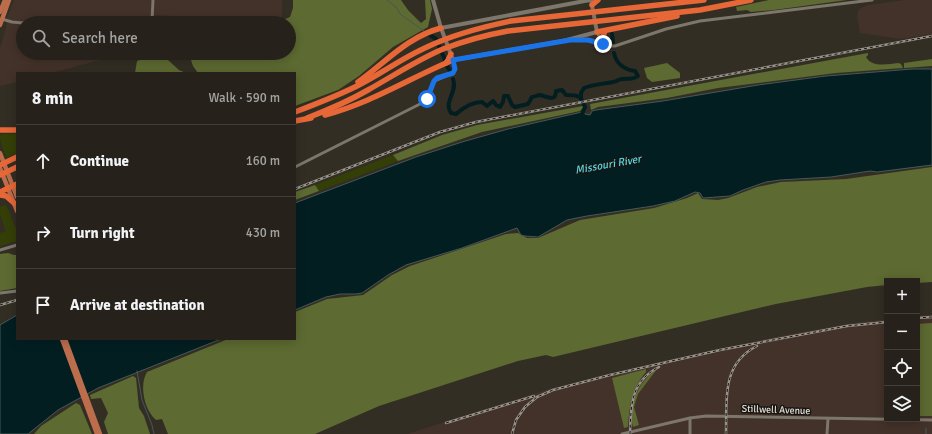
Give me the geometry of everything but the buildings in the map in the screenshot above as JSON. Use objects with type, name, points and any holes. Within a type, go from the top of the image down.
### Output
[{"type":"highway","points":[[591,2],[598,0]]},
{"type":"highway","points":[[296,112],[333,98],[428,46],[452,36],[482,27],[512,21],[704,0]]},
{"type":"highway","points":[[307,118],[347,102],[431,55],[455,45],[494,33],[700,10],[751,0]]},
{"type":"highway","points":[[597,32],[693,13],[700,10]]},
{"type":"highway","points":[[333,98],[358,82],[384,60],[404,46],[425,34],[440,28]]},
{"type":"highway","points":[[602,42],[605,31]]},
{"type":"highway","points":[[296,121],[341,110],[362,103],[445,63],[452,57]]},
{"type":"highway","points":[[0,130],[16,130]]},
{"type":"highway","points":[[0,166],[14,158]]},
{"type":"highway","points":[[0,175],[15,167]]},
{"type":"highway","points":[[0,192],[13,186]]},
{"type":"highway","points":[[0,195],[6,196],[14,203]]},
{"type":"main road","points":[[0,12],[5,0]]},
{"type":"main road","points":[[0,25],[1,18],[9,0]]},
{"type":"main road","points":[[433,0],[440,28],[452,57],[570,40],[602,42]]},
{"type":"main road","points":[[440,28],[584,1],[591,2],[597,32],[570,40]]},
{"type":"main road","points":[[0,153],[13,186],[14,203],[16,208]]},
{"type":"main road","points":[[0,166],[13,186]]},
{"type":"main road","points":[[62,340],[96,434]]},
{"type":"main road","points":[[66,340],[100,434]]},
{"type":"street","points":[[152,16],[153,0]]},
{"type":"street","points":[[597,32],[602,42],[610,46],[618,46],[666,29],[717,18],[872,0]]},
{"type":"street","points":[[1,18],[16,22]]},
{"type":"street","points":[[296,166],[424,102],[429,96],[434,81],[437,78],[453,73],[455,69],[452,57]]},
{"type":"street","points":[[0,250],[16,245]]},
{"type":"street","points":[[0,293],[16,290]]},
{"type":"street","name":"Stillwell Avenue","points":[[622,434],[690,418],[727,415],[828,419],[932,420]]},
{"type":"street","points":[[690,418],[690,434]]},
{"type":"street","points":[[827,434],[828,419]]},
{"type":"shaded area","points":[[14,0],[282,0],[282,16],[16,16],[16,60],[101,60],[55,72],[16,72],[16,82],[0,86],[0,48],[6,28],[7,18]]},
{"type":"shaded area","points":[[905,0],[932,0],[932,34],[901,39],[860,33],[857,15],[859,9],[868,5]]},
{"type":"shaded area","points":[[932,315],[932,434],[407,434],[549,389],[664,361],[780,336],[847,324],[884,319],[884,422],[920,422],[920,316]]},
{"type":"green space","points":[[293,0],[401,0],[408,10],[421,23],[426,19],[425,0],[430,0],[432,9],[428,27],[393,47],[359,76],[338,90],[296,106],[296,72],[197,72],[193,66],[191,60],[296,60],[296,16],[290,16],[293,8]]},
{"type":"green space","points":[[769,0],[847,0],[774,10],[751,12],[747,10],[737,11],[736,7]]},
{"type":"green space","points":[[868,53],[866,57],[872,63],[898,63],[901,64],[903,68],[836,73],[718,88],[667,98],[598,107],[591,110],[590,104]]},
{"type":"green space","points":[[932,59],[932,66],[904,68],[904,63]]},
{"type":"green space","points":[[168,60],[179,70],[184,72],[135,72],[137,61]]},
{"type":"green space","points":[[667,63],[680,73],[680,78],[652,82],[647,78],[644,68]]},
{"type":"green space","points":[[583,106],[580,111],[482,132],[398,161],[393,155],[442,135],[477,125]]},
{"type":"green space","points":[[16,134],[16,153],[6,158],[0,135]]},
{"type":"green space","points":[[393,155],[398,161],[319,191],[315,185]]},
{"type":"green space","points":[[932,167],[932,282],[920,283],[920,278],[884,278],[884,285],[867,287],[776,304],[553,357],[546,355],[518,361],[379,406],[315,434],[168,434],[162,419],[156,420],[148,410],[143,390],[143,384],[147,372],[226,340],[296,340],[296,312],[327,299],[363,295],[392,275],[410,266],[506,234],[518,233],[527,238],[538,238],[580,220],[654,208],[698,193],[702,199],[718,200],[728,198],[757,187],[781,182],[846,179]]},
{"type":"green space","points":[[315,185],[319,191],[296,200],[296,192]]},
{"type":"green space","points":[[6,205],[16,229],[16,241],[0,246],[0,233],[6,231],[0,215],[0,207]]},
{"type":"green space","points":[[8,253],[16,255],[16,288],[0,291],[0,254]]},
{"type":"green space","points":[[932,323],[932,416],[920,416],[920,324]]},
{"type":"green space","points":[[646,369],[646,372],[634,391],[628,427],[624,428],[612,378]]},
{"type":"green space","points":[[657,369],[638,394],[634,407],[639,425],[633,427],[632,410],[636,394],[645,380]]},
{"type":"green space","points":[[133,376],[136,378],[139,408],[144,416],[150,434],[108,434],[104,422],[108,413],[101,398],[91,399],[90,395]]},
{"type":"green space","points":[[76,403],[80,405],[92,434],[34,434],[41,426]]},
{"type":"water","name":"Missouri River","points":[[912,69],[932,69],[932,165],[877,172],[870,171],[831,177],[766,182],[730,196],[703,198],[700,193],[695,192],[675,201],[653,206],[567,220],[538,237],[521,235],[517,228],[462,248],[406,265],[388,275],[362,293],[340,294],[326,297],[296,310],[296,203],[416,157],[508,129],[582,112],[590,115],[592,111],[596,110],[826,76]]},
{"type":"water","points":[[16,316],[16,340],[218,340],[98,388],[58,410],[28,434],[0,434],[0,325]]},
{"type":"waterway","points":[[387,0],[396,7],[400,14],[424,31]]},
{"type":"waterway","points":[[612,34],[613,42]]},
{"type":"waterway","points":[[430,35],[436,39],[445,60]]},
{"type":"waterway","points":[[581,98],[581,93],[584,88],[638,76],[635,71],[624,68],[619,63],[614,53]]},
{"type":"waterway","points":[[447,66],[450,71]]},
{"type":"waterway","points":[[453,79],[454,88],[449,101],[449,109],[451,113],[456,114],[468,105],[478,102],[482,102],[487,106],[493,101],[500,107],[504,96],[508,96],[512,105],[515,107],[528,104],[532,97],[538,95],[553,98],[556,95],[556,91],[562,90],[566,95],[578,96],[582,100],[585,107],[582,114],[584,117]]},
{"type":"waterway","points":[[137,371],[142,400],[154,434]]},
{"type":"waterway","points":[[926,428],[926,434]]},
{"type":"railway","points":[[296,189],[440,132],[476,122],[932,36]]},
{"type":"railway","points":[[0,305],[16,300]]},
{"type":"railway","points":[[920,318],[932,317]]},
{"type":"railway","points":[[512,434],[516,420],[525,407],[537,397],[553,390],[610,375],[720,350],[847,326],[884,322]]},
{"type":"railway","points":[[726,434],[728,384],[737,363],[745,354],[757,346]]},
{"type":"railway","points":[[630,434],[632,404],[637,387],[649,373],[659,367]]},
{"type":"railway","points":[[446,423],[534,396]]},
{"type":"route","points":[[427,99],[433,82],[437,78],[453,73],[455,69],[453,60],[570,40],[592,40],[603,44]]}]
